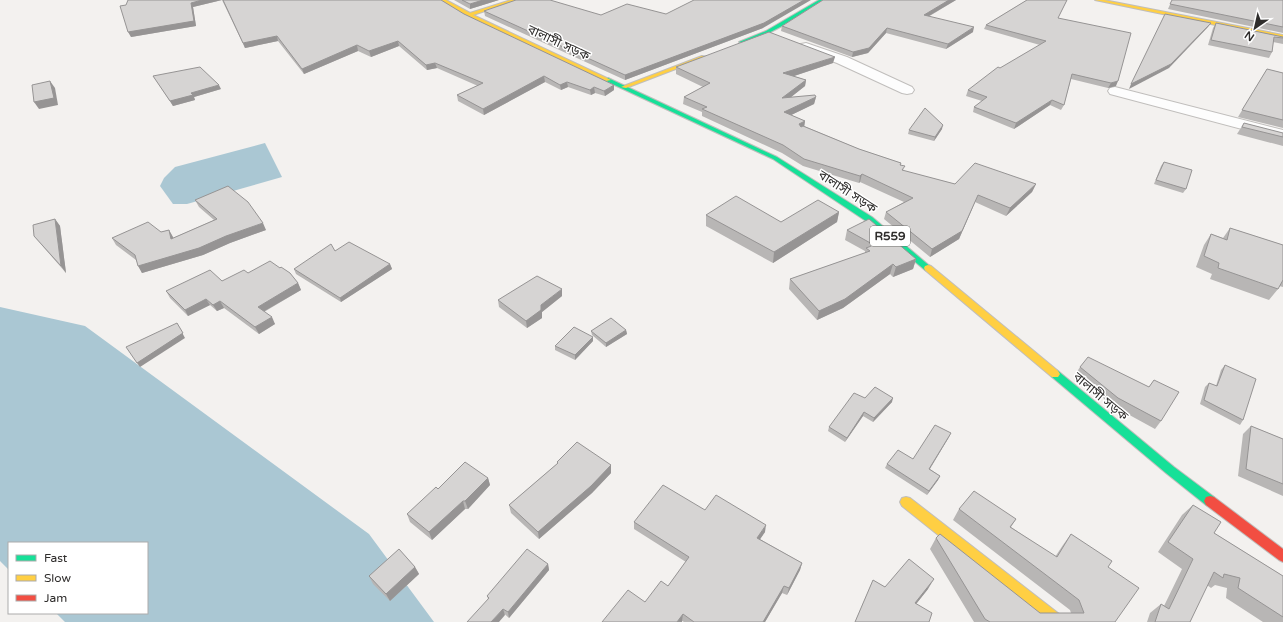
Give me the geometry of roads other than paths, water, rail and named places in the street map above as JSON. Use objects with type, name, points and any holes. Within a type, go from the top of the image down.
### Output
[{"type":"main road","name":"বালাসী সড়ক","points":[[443,0],[469,15],[775,158],[869,219],[1170,470],[1283,556]]},
{"type":"main road","points":[[469,15],[516,0]]},
{"type":"main road","points":[[732,46],[768,32],[822,0]]},
{"type":"main road","points":[[1097,0],[1283,37]]},
{"type":"main road","points":[[624,87],[710,54]]},
{"type":"main road","points":[[906,502],[1058,622]]},
{"type":"street","points":[[768,32],[842,60],[907,90]]},
{"type":"street","points":[[1115,91],[1283,135]]},
{"type":"water","points":[[265,143],[282,177],[187,204],[173,204],[160,186],[164,178],[175,167]]},
{"type":"water","points":[[0,307],[85,326],[369,534],[434,622],[65,622],[57,614],[148,614],[148,542],[8,542],[8,569],[0,561]]}]
